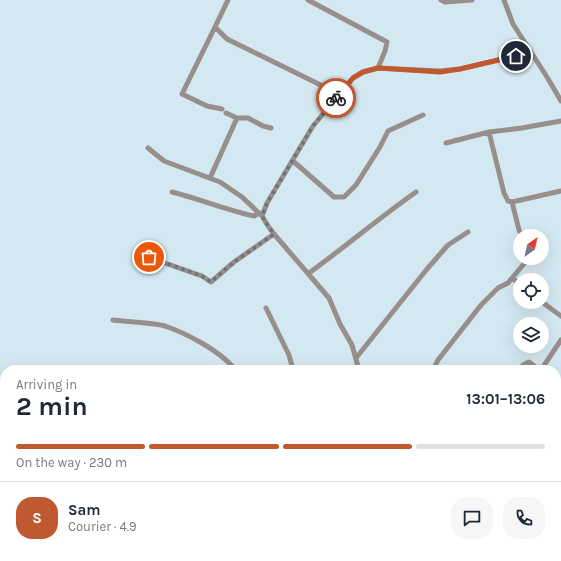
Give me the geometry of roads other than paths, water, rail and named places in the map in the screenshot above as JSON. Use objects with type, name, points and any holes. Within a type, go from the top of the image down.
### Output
[{"type":"street","points":[[228,0],[182,94],[207,106],[224,111],[237,118],[248,118],[271,128]]},
{"type":"street","points":[[308,0],[387,42],[385,52],[378,68]]},
{"type":"street","points":[[441,0],[445,2],[472,0]]},
{"type":"street","points":[[504,0],[513,24],[561,101]]},
{"type":"street","points":[[215,27],[227,38],[339,94]]},
{"type":"street","points":[[260,215],[313,126],[353,78],[363,72],[378,68],[440,72],[460,69],[531,52]]},
{"type":"street","points":[[293,161],[334,197],[344,197],[356,186],[388,131],[423,115]]},
{"type":"street","points":[[210,178],[237,118]]},
{"type":"street","points":[[446,143],[489,132],[561,121]]},
{"type":"street","points":[[489,132],[504,193],[506,198],[512,202],[519,229]]},
{"type":"street","points":[[148,148],[164,161],[220,182],[242,197],[260,215],[274,234],[329,298],[340,324],[352,345],[358,365]]},
{"type":"street","points":[[512,202],[561,191]]},
{"type":"street","points":[[172,192],[193,197],[242,214],[254,216],[260,215]]},
{"type":"street","points":[[309,274],[342,250],[390,210],[416,192]]},
{"type":"street","points":[[356,358],[427,269],[448,246],[468,232]]},
{"type":"street","points":[[136,253],[202,276],[211,282],[234,262],[274,234]]},
{"type":"street","points":[[436,365],[481,305],[498,288],[508,283],[523,265]]},
{"type":"street","points":[[549,307],[561,316]]},
{"type":"street","points":[[266,308],[288,354],[291,365]]},
{"type":"street","points":[[112,320],[164,326],[203,343],[231,365]]},
{"type":"street","points":[[544,365],[561,340]]},
{"type":"street","points":[[523,365],[529,362],[533,365]]}]
